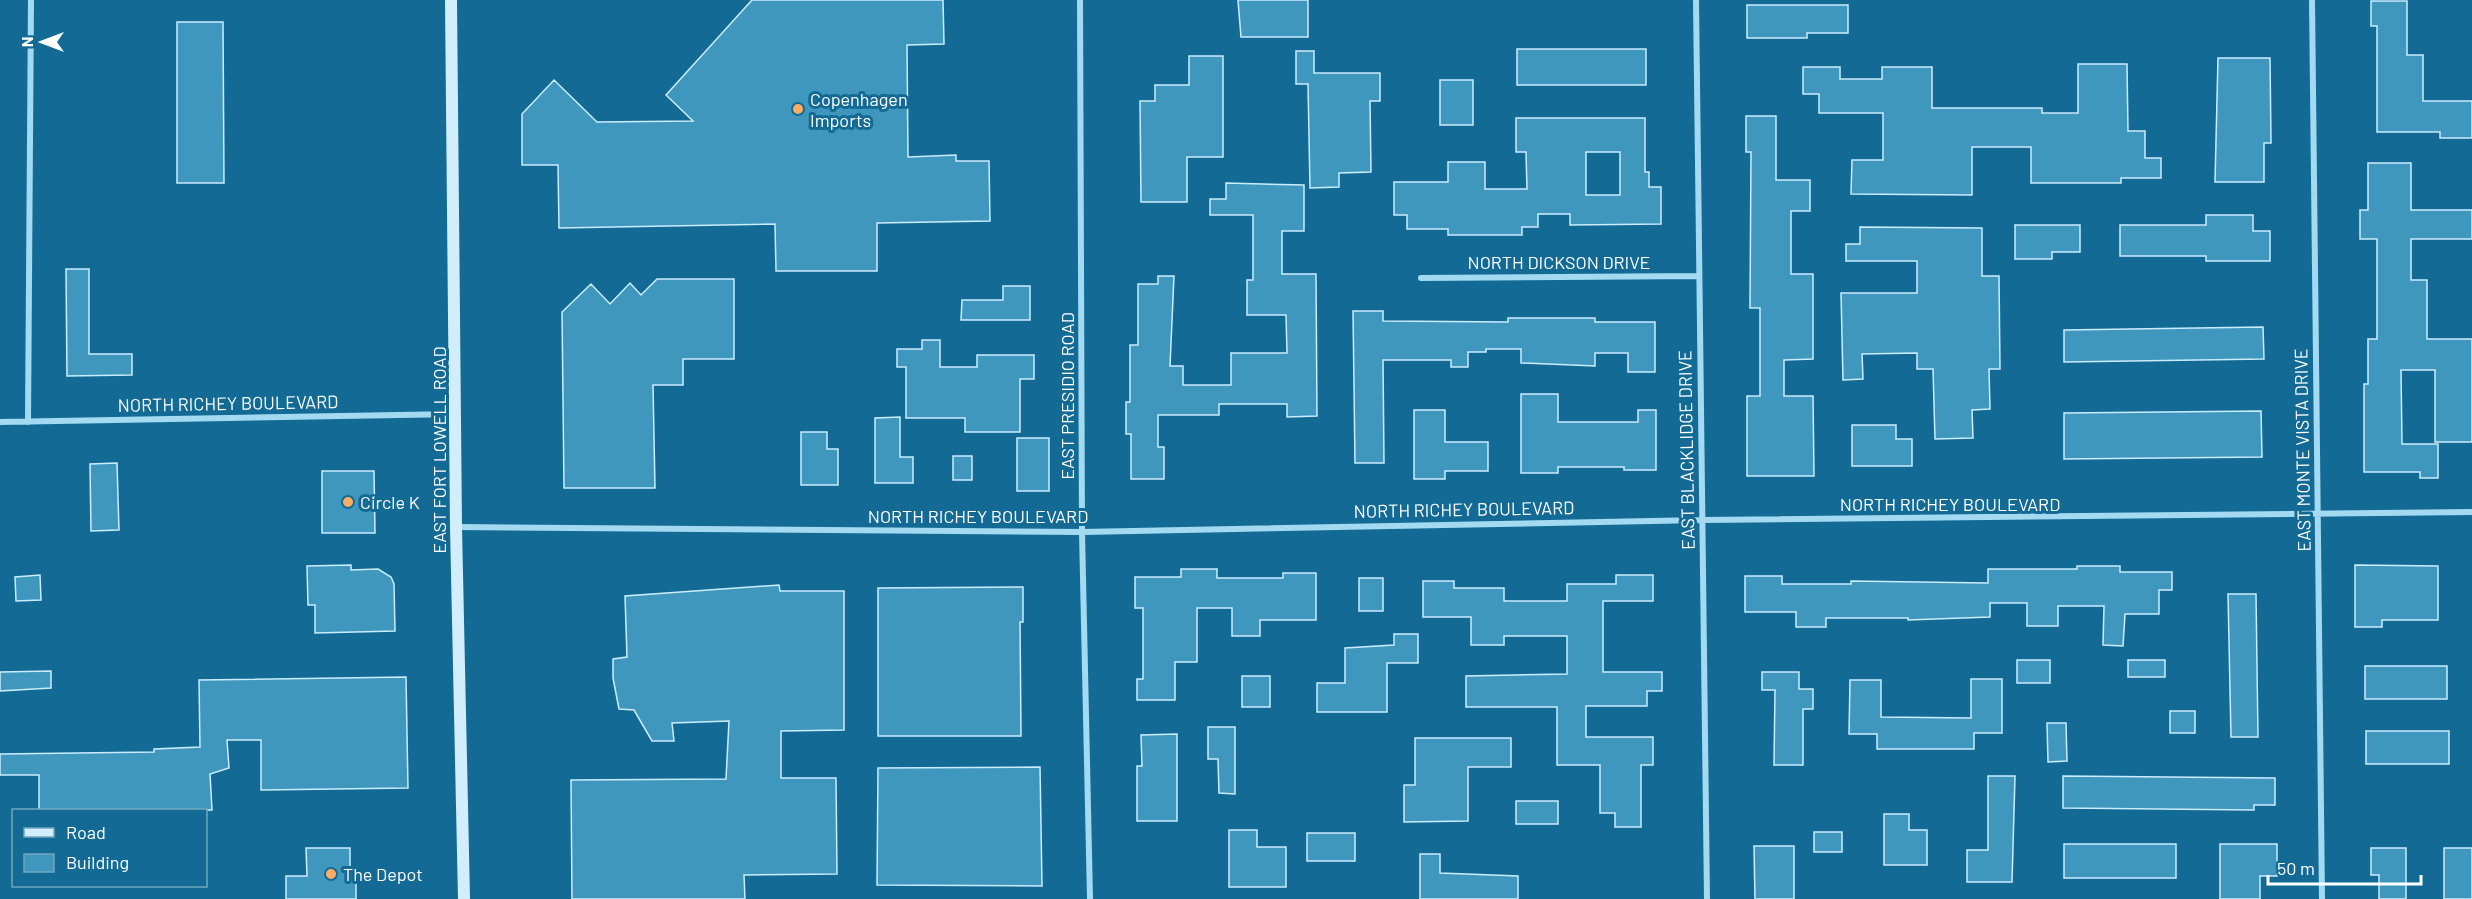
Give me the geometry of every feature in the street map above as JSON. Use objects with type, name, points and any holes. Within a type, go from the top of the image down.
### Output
[{"type":"main road","name":"EAST FORT LOWELL ROAD","points":[[451,0],[457,414],[456,527],[464,899]]},
{"type":"street","points":[[28,422],[31,0]]},
{"type":"street","name":"EAST PRESIDIO ROAD","points":[[1080,0],[1082,532],[1090,899]]},
{"type":"street","name":"EAST BLACKLIDGE DRIVE","points":[[1696,0],[1707,899]]},
{"type":"street","name":"EAST MONTE VISTA DRIVE","points":[[2312,0],[2322,899]]},
{"type":"street","name":"NORTH DICKSON DRIVE","points":[[1421,278],[1698,276]]},
{"type":"street","name":"NORTH RICHEY BOULEVARD","points":[[0,422],[457,414]]},
{"type":"street","name":"NORTH RICHEY BOULEVARD","points":[[456,527],[1082,532],[1702,520],[2472,512]]},
{"type":"building","name":"Copenhagen Imports","points":[[752,0],[943,0],[944,44],[907,45],[908,157],[956,155],[956,161],[989,161],[990,221],[877,223],[877,271],[776,271],[775,224],[559,228],[558,165],[522,165],[522,114],[554,80],[597,122],[693,121],[666,95]]},
{"type":"building","points":[[1238,0],[1308,0],[1308,37],[1241,37]]},
{"type":"building","points":[[2371,1],[2407,1],[2407,55],[2423,55],[2423,101],[2472,101],[2472,138],[2440,138],[2440,132],[2377,132],[2377,26],[2371,26]]},
{"type":"building","points":[[1747,5],[1848,5],[1848,33],[1807,33],[1807,38],[1747,38]]},
{"type":"building","points":[[177,22],[223,22],[224,183],[177,183]]},
{"type":"building","points":[[1517,49],[1646,49],[1646,85],[1517,85]]},
{"type":"building","points":[[1296,51],[1314,51],[1314,73],[1380,73],[1380,101],[1370,101],[1371,172],[1339,173],[1339,187],[1310,188],[1308,84],[1296,84]]},
{"type":"building","points":[[1189,56],[1223,56],[1223,157],[1187,157],[1187,202],[1141,202],[1140,101],[1155,101],[1155,85],[1189,85]]},
{"type":"building","points":[[2218,58],[2270,58],[2271,143],[2264,143],[2264,182],[2215,182]]},
{"type":"building","points":[[2078,64],[2127,64],[2128,131],[2145,131],[2145,158],[2161,158],[2161,178],[2121,178],[2121,183],[2031,183],[2031,147],[1972,147],[1972,195],[1851,194],[1852,160],[1883,160],[1883,113],[1819,113],[1819,94],[1803,94],[1803,67],[1840,67],[1840,79],[1882,79],[1882,67],[1932,67],[1932,108],[2042,108],[2042,113],[2078,113]]},
{"type":"building","points":[[1440,80],[1473,80],[1473,125],[1440,125]]},
{"type":"building","points":[[1746,116],[1776,116],[1776,180],[1810,180],[1810,211],[1791,211],[1791,274],[1813,274],[1813,359],[1784,360],[1784,396],[1813,396],[1814,476],[1747,476],[1747,396],[1760,396],[1760,308],[1750,308],[1751,152],[1746,152]]},
{"type":"building","points":[[1516,118],[1645,118],[1645,172],[1649,172],[1649,187],[1661,187],[1661,224],[1570,225],[1570,214],[1538,214],[1538,227],[1522,227],[1522,235],[1448,235],[1448,229],[1407,229],[1407,215],[1394,215],[1394,182],[1448,182],[1448,162],[1485,162],[1485,189],[1527,189],[1526,152],[1516,152]],"holes":[[[1586,152],[1620,152],[1620,195],[1586,195]]]},
{"type":"building","points":[[2368,163],[2411,163],[2411,210],[2472,210],[2472,239],[2411,239],[2411,280],[2427,280],[2427,339],[2472,339],[2472,442],[2435,442],[2435,370],[2401,370],[2402,444],[2438,444],[2438,478],[2420,478],[2420,472],[2364,472],[2364,384],[2368,384],[2368,339],[2377,339],[2377,239],[2360,239],[2360,210],[2368,210]]},
{"type":"building","points":[[1226,183],[1304,185],[1304,231],[1282,231],[1282,274],[1316,274],[1317,416],[1287,417],[1287,404],[1219,404],[1219,415],[1158,415],[1158,447],[1164,447],[1164,479],[1131,479],[1131,434],[1126,434],[1126,402],[1130,402],[1130,345],[1138,345],[1138,284],[1158,284],[1158,276],[1174,276],[1170,366],[1183,366],[1183,385],[1231,385],[1231,353],[1287,353],[1286,315],[1247,315],[1247,280],[1253,280],[1253,215],[1210,215],[1210,199],[1226,199]]},
{"type":"building","points":[[2206,215],[2253,215],[2253,231],[2270,231],[2270,261],[2206,261],[2206,256],[2120,256],[2120,225],[2206,225]]},
{"type":"building","points":[[2015,225],[2080,225],[2080,252],[2052,252],[2052,259],[2015,259]]},
{"type":"building","points":[[1860,227],[1982,228],[1982,276],[1999,276],[2000,369],[1989,369],[1990,409],[1972,410],[1973,438],[1935,439],[1933,369],[1917,369],[1917,353],[1862,354],[1863,379],[1843,380],[1841,293],[1917,293],[1917,261],[1846,261],[1846,244],[1860,244]]},
{"type":"building","points":[[66,269],[89,269],[89,354],[132,354],[132,375],[67,376]]},
{"type":"building","points":[[657,279],[734,279],[734,359],[683,359],[683,385],[653,385],[655,488],[564,488],[562,312],[591,284],[610,304],[630,283],[641,295]]},
{"type":"building","points":[[1003,286],[1030,286],[1030,320],[961,320],[962,300],[1003,300]]},
{"type":"building","points":[[1353,311],[1383,311],[1383,321],[1508,322],[1508,318],[1595,318],[1595,322],[1655,322],[1655,372],[1628,372],[1628,353],[1595,353],[1595,366],[1521,363],[1521,349],[1486,349],[1486,352],[1468,352],[1468,367],[1451,367],[1451,360],[1383,360],[1384,463],[1355,463]]},
{"type":"building","points":[[2263,327],[2264,359],[2064,362],[2064,330]]},
{"type":"building","points":[[922,340],[940,340],[940,367],[977,367],[977,355],[1034,355],[1034,379],[1020,379],[1020,432],[965,432],[965,418],[906,418],[906,367],[897,367],[897,349],[922,349]]},
{"type":"building","points":[[1521,394],[1558,394],[1558,422],[1638,422],[1638,410],[1656,410],[1656,470],[1624,470],[1624,467],[1558,467],[1558,473],[1521,473]]},
{"type":"building","points":[[1414,410],[1445,410],[1445,442],[1488,442],[1488,471],[1445,471],[1445,479],[1414,479]]},
{"type":"building","points":[[2261,411],[2262,457],[2064,459],[2064,413]]},
{"type":"building","points":[[900,417],[900,457],[913,457],[913,483],[875,483],[875,418]]},
{"type":"building","points":[[1852,425],[1896,425],[1896,439],[1912,439],[1912,466],[1852,466]]},
{"type":"building","points":[[801,432],[827,432],[827,449],[838,449],[838,485],[801,485]]},
{"type":"building","points":[[1017,438],[1049,438],[1049,491],[1017,491]]},
{"type":"building","points":[[953,456],[972,456],[972,480],[953,480]]},
{"type":"building","points":[[117,463],[119,530],[91,531],[90,464]]},
{"type":"building","name":"Circle K","points":[[322,471],[374,471],[375,533],[322,533]]},
{"type":"building","points":[[351,565],[351,570],[378,569],[391,577],[394,584],[395,631],[315,633],[315,605],[308,605],[307,566]]},
{"type":"building","points":[[2355,565],[2438,566],[2438,620],[2382,620],[2382,627],[2355,627]]},
{"type":"building","points":[[2077,566],[2120,566],[2120,572],[2172,572],[2172,590],[2159,590],[2159,614],[2125,614],[2123,646],[2103,645],[2104,606],[2058,606],[2058,626],[2027,626],[2027,603],[1990,603],[1990,617],[1908,620],[1908,618],[1826,618],[1826,627],[1796,627],[1796,612],[1745,612],[1745,576],[1782,576],[1782,584],[1851,584],[1851,581],[1988,583],[1988,569],[2077,569]]},
{"type":"building","points":[[1181,569],[1217,569],[1217,578],[1283,578],[1283,573],[1316,573],[1316,620],[1260,620],[1260,636],[1232,636],[1232,608],[1197,608],[1197,662],[1175,662],[1175,700],[1137,700],[1137,679],[1143,679],[1143,608],[1135,608],[1135,577],[1181,577]]},
{"type":"building","points":[[40,575],[41,600],[16,601],[15,577]]},
{"type":"building","points":[[1616,575],[1653,575],[1653,601],[1603,601],[1603,672],[1662,672],[1662,691],[1647,691],[1647,706],[1586,706],[1586,737],[1653,737],[1653,765],[1641,765],[1641,827],[1615,827],[1615,813],[1600,813],[1600,765],[1557,765],[1557,707],[1466,707],[1466,676],[1567,674],[1567,636],[1504,636],[1504,645],[1471,645],[1471,617],[1423,617],[1423,581],[1454,581],[1454,588],[1504,588],[1504,601],[1567,601],[1567,584],[1616,584]]},
{"type":"building","points":[[1359,578],[1383,578],[1383,611],[1359,611]]},
{"type":"building","points":[[779,585],[780,591],[844,591],[844,730],[781,731],[781,778],[836,778],[837,874],[744,875],[745,899],[572,899],[571,780],[726,779],[729,721],[672,723],[674,741],[652,741],[634,710],[619,709],[613,678],[613,659],[627,657],[625,596]]},
{"type":"building","points":[[1023,587],[1023,622],[1020,622],[1021,736],[878,736],[878,588]]},
{"type":"building","points":[[2228,594],[2256,594],[2258,737],[2231,737]]},
{"type":"building","points":[[1394,634],[1418,634],[1418,663],[1387,663],[1387,712],[1317,712],[1317,683],[1345,683],[1345,648],[1394,645]]},
{"type":"building","points":[[2017,660],[2050,660],[2050,683],[2017,683]]},
{"type":"building","points":[[2128,660],[2165,660],[2165,677],[2128,677]]},
{"type":"building","points":[[2365,666],[2447,666],[2447,699],[2365,699]]},
{"type":"building","points":[[51,671],[51,688],[0,691],[0,672]]},
{"type":"building","points":[[1762,672],[1799,672],[1799,689],[1813,689],[1813,709],[1803,709],[1803,765],[1774,765],[1775,690],[1762,690]]},
{"type":"building","points":[[1242,676],[1270,676],[1270,707],[1242,707]]},
{"type":"building","points":[[406,677],[408,788],[261,790],[261,740],[227,740],[229,768],[210,774],[212,810],[39,809],[39,775],[0,775],[0,754],[154,752],[154,749],[200,747],[199,680]]},
{"type":"building","points":[[1971,679],[2002,679],[2002,733],[1974,733],[1974,749],[1877,749],[1877,734],[1849,734],[1850,680],[1881,680],[1881,717],[1971,718]]},
{"type":"building","points":[[2170,711],[2195,711],[2195,733],[2170,733]]},
{"type":"building","points":[[2047,723],[2066,723],[2067,761],[2048,762]]},
{"type":"building","points":[[1208,727],[1235,727],[1235,794],[1219,793],[1218,759],[1208,759]]},
{"type":"building","points":[[2366,731],[2449,731],[2449,764],[2366,764]]},
{"type":"building","points":[[1177,734],[1177,821],[1137,821],[1137,766],[1142,766],[1141,735]]},
{"type":"building","points":[[1415,738],[1511,738],[1511,767],[1468,767],[1468,821],[1404,822],[1404,785],[1415,785]]},
{"type":"building","points":[[1040,767],[1042,886],[877,885],[878,768]]},
{"type":"building","points":[[1988,776],[2015,776],[2012,882],[1967,882],[1967,850],[1988,850]]},
{"type":"building","points":[[2063,776],[2275,778],[2275,805],[2254,805],[2254,810],[2063,808]]},
{"type":"building","points":[[1516,801],[1558,801],[1558,824],[1516,824]]},
{"type":"building","points":[[1884,814],[1909,814],[1909,830],[1927,830],[1927,865],[1884,865]]},
{"type":"building","points":[[1229,830],[1257,830],[1257,847],[1286,847],[1286,887],[1229,887]]},
{"type":"building","points":[[1814,832],[1842,832],[1842,852],[1814,852]]},
{"type":"building","points":[[1307,833],[1355,833],[1355,861],[1307,861]]},
{"type":"building","points":[[2064,844],[2176,844],[2176,878],[2064,878]]},
{"type":"building","points":[[2220,844],[2277,844],[2277,876],[2260,876],[2260,899],[2220,899]]},
{"type":"building","points":[[1754,846],[1794,846],[1794,899],[1755,899]]},
{"type":"building","name":"The Depot","points":[[306,848],[350,848],[350,872],[356,872],[356,899],[286,899],[286,876],[307,876]]},
{"type":"building","points":[[2371,848],[2406,848],[2406,899],[2379,899],[2379,875],[2371,875]]},
{"type":"building","points":[[2444,848],[2472,848],[2472,899],[2444,899]]},
{"type":"building","points":[[1420,854],[1440,854],[1440,873],[1518,876],[1518,899],[1420,899]]},
{"type":"place","name":"Copenhagen Imports","points":[[798,109]]},
{"type":"place","name":"Circle K","points":[[348,502]]},
{"type":"place","name":"The Depot","points":[[331,874]]}]
